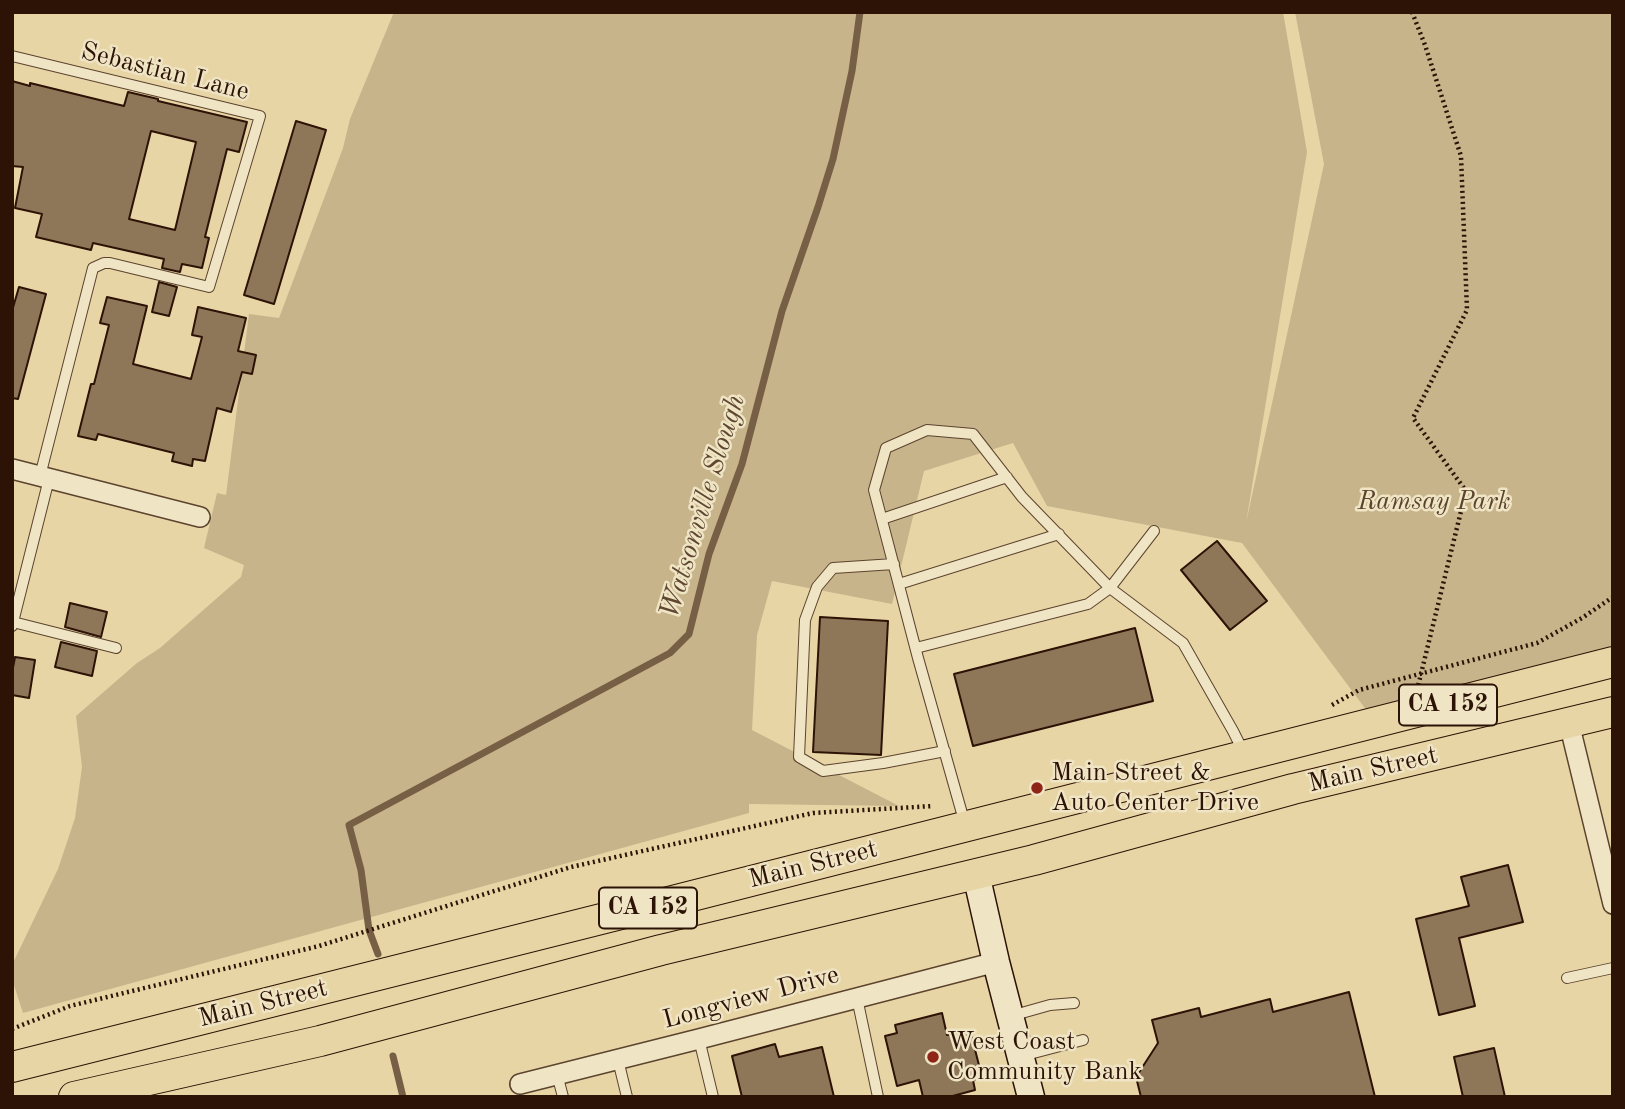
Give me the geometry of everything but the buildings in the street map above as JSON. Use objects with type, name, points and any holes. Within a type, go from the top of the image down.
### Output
[{"type":"main road","name":"Main Street","points":[[12,1067],[1613,662]]},
{"type":"main road","name":"Main Street","points":[[74,1097],[320,1041],[661,950],[1034,860],[1293,789],[1613,712]]},
{"type":"main road","points":[[966,826],[976,874]]},
{"type":"street","points":[[12,469],[201,517]]},
{"type":"street","points":[[1569,723],[1613,904]]},
{"type":"street","points":[[976,874],[1031,1097]]},
{"type":"street","name":"Longview Drive","points":[[518,1090],[557,1074],[996,962]]},
{"type":"lane","name":"Sebastian Lane","points":[[12,56],[260,116],[209,286],[110,263],[93,268],[45,477]]},
{"type":"lane","points":[[966,826],[874,490],[887,448],[927,430],[973,433],[1022,497],[1110,588],[1183,643],[1245,755]]},
{"type":"lane","points":[[45,477],[13,624],[116,648]]},
{"type":"lane","points":[[883,519],[1007,477]]},
{"type":"lane","points":[[916,648],[1088,604],[1110,588],[1154,531]]},
{"type":"lane","points":[[899,584],[1059,534]]},
{"type":"lane","points":[[894,564],[833,568],[817,587],[805,621],[799,757],[823,771],[945,751]]},
{"type":"lane","points":[[1567,978],[1613,968]]},
{"type":"lane","points":[[857,998],[878,1097]]},
{"type":"lane","points":[[1010,1016],[1050,1005],[1074,1003]]},
{"type":"lane","points":[[699,1039],[713,1097]]},
{"type":"lane","points":[[1021,1057],[1083,1040]]},
{"type":"lane","points":[[618,1060],[627,1097]]},
{"type":"lane","points":[[557,1074],[563,1097]]},
{"type":"path","points":[[1412,12],[1461,156],[1467,310],[1413,418],[1466,491],[1412,714]]},
{"type":"path","points":[[1328,707],[1359,690],[1537,643],[1613,597]]},
{"type":"path","points":[[12,1029],[69,1006],[319,946],[571,867],[813,813],[940,805]]},
{"type":"green space","name":"Ramsay Park","points":[[394,12],[1283,12],[1307,152],[1246,523],[1324,164],[1295,12],[1613,12],[1613,654],[1370,715],[1242,543],[1047,506],[1013,443],[924,471],[892,604],[772,581],[757,635],[752,730],[899,806],[749,804],[749,813],[23,1013],[12,979],[12,965],[58,869],[75,818],[82,767],[76,716],[137,663],[160,648],[241,577],[244,565],[204,548],[217,493],[226,495],[249,314],[279,318],[343,148],[350,119]]},
{"type":"waterway","name":"Watsonville Slough","points":[[378,954],[369,930],[361,870],[349,825],[670,653],[689,634],[709,554],[742,464],[782,311],[833,159],[852,71],[860,12]]},
{"type":"waterway","name":"Watsonville Slough","points":[[393,1056],[403,1097]]},
{"type":"place","name":"Main Street & Auto Center Drive","points":[[1037,788]]},
{"type":"place","name":"West Coast Community Bank","points":[[933,1057]]}]
